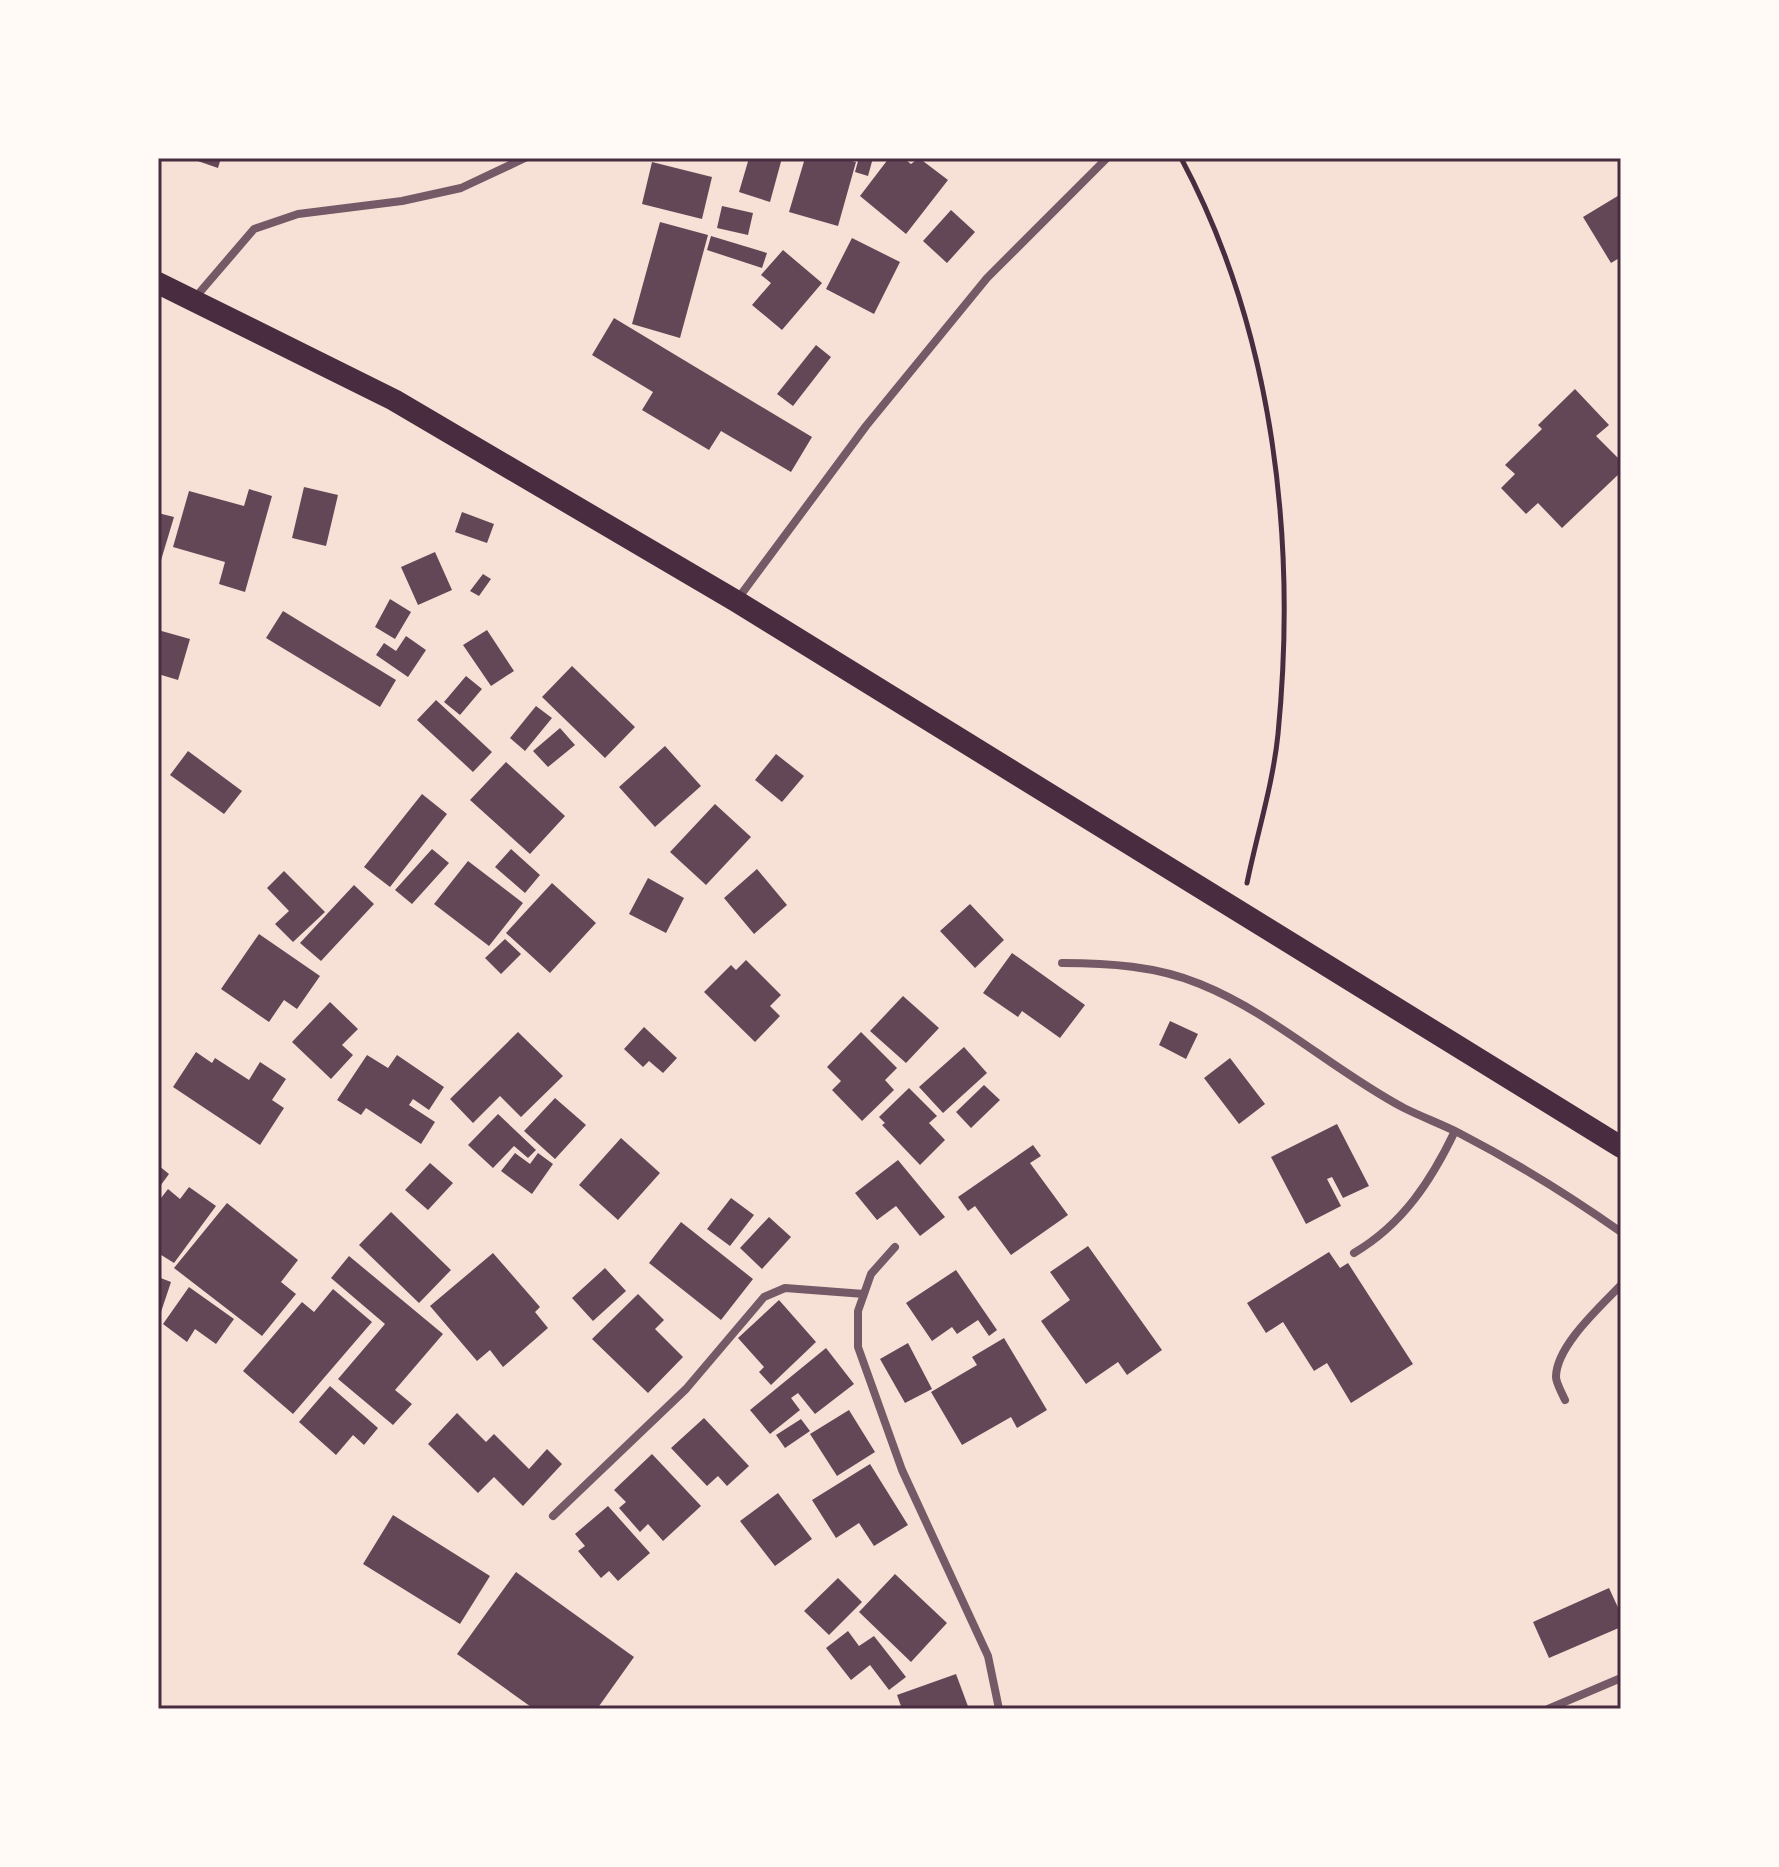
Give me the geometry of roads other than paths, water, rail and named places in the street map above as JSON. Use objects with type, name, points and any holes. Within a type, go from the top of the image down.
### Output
[{"type":"highway","points":[[158,283],[394,400],[736,601],[1621,1147]]},
{"type":"street","points":[[194,299],[254,229],[298,214],[402,201],[461,188],[525,158]]},
{"type":"street","points":[[736,601],[866,426],[987,278],[1107,158]]},
{"type":"street","points":[[1062,963],[1104,963],[1157,971],[1201,984],[1264,1018],[1403,1108],[1455,1131],[1580,1203],[1621,1232]]},
{"type":"street","points":[[1354,1253],[1393,1227],[1429,1181],[1455,1131]]},
{"type":"street","points":[[895,1247],[871,1274],[858,1311],[858,1347],[902,1470],[988,1656],[999,1709]]},
{"type":"street","points":[[1565,1400],[1555,1378],[1561,1360],[1571,1340],[1621,1285]]},
{"type":"street","points":[[553,1516],[686,1389],[764,1297],[785,1288],[864,1294]]},
{"type":"street","points":[[1548,1709],[1621,1678]]}]
